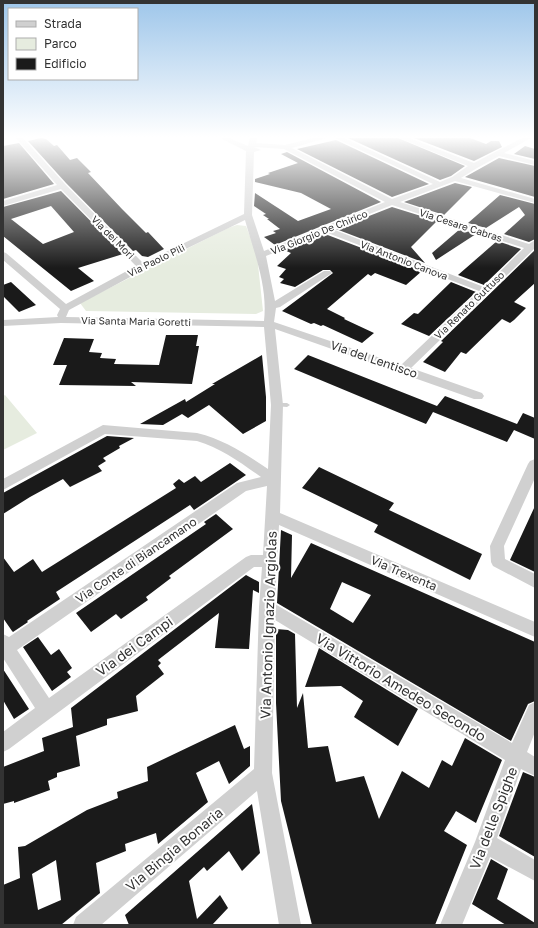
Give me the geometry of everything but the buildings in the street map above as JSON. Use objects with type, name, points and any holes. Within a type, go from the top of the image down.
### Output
[{"type":"street","name":"Via dei Mori","points":[[58,181],[142,267]]},
{"type":"street","name":"Via Antonio Ignazio Argiolas","points":[[250,181],[248,215],[261,255],[271,305],[270,324],[282,405],[274,479],[269,561],[263,773],[290,925]]},
{"type":"street","name":"Via Cesare Cabras","points":[[351,181],[392,202],[533,245]]},
{"type":"street","points":[[432,181],[438,184]]},
{"type":"street","name":"Via Giorgio De Chirico","points":[[261,255],[447,181]]},
{"type":"street","points":[[463,181],[535,201]]},
{"type":"street","points":[[3,204],[62,186]]},
{"type":"street","name":"Via Paolo Pili","points":[[65,308],[142,267],[248,215]]},
{"type":"street","name":"Via Antonio Canova","points":[[324,229],[484,290]]},
{"type":"street","name":"Via Renato Guttuso","points":[[402,369],[533,245]]},
{"type":"street","points":[[3,255],[65,308],[61,320]]},
{"type":"street","points":[[271,305],[276,305],[327,273]]},
{"type":"street","name":"Via Santa Maria Goretti","points":[[3,323],[61,320],[270,324]]},
{"type":"street","name":"Via del Lentisco","points":[[270,324],[478,396]]},
{"type":"street","points":[[3,485],[103,429],[197,437],[212,441],[227,448],[274,479]]},
{"type":"street","points":[[535,464],[497,546],[498,562],[535,581]]},
{"type":"street","name":"Via Conte di Biancamano","points":[[4,647],[242,487],[274,479]]},
{"type":"street","name":"Via Trexenta","points":[[272,516],[535,630]]},
{"type":"street","name":"Via dei Campi","points":[[3,743],[251,561],[269,561]]},
{"type":"street","name":"Via Vittorio Amedeo Secondo","points":[[267,607],[535,767]]},
{"type":"street","points":[[4,647],[47,710]]},
{"type":"street","name":"Via delle Spighe","points":[[451,925],[485,843],[516,756],[535,711]]},
{"type":"street","name":"Via Bingia Bonaria","points":[[84,925],[263,773]]},
{"type":"street","points":[[485,843],[535,871]]},
{"type":"green space","points":[[237,225],[246,226],[257,255],[263,311],[256,314],[86,311],[80,303],[228,228]]},
{"type":"green space","points":[[5,395],[37,433],[3,450],[3,396]]}]
